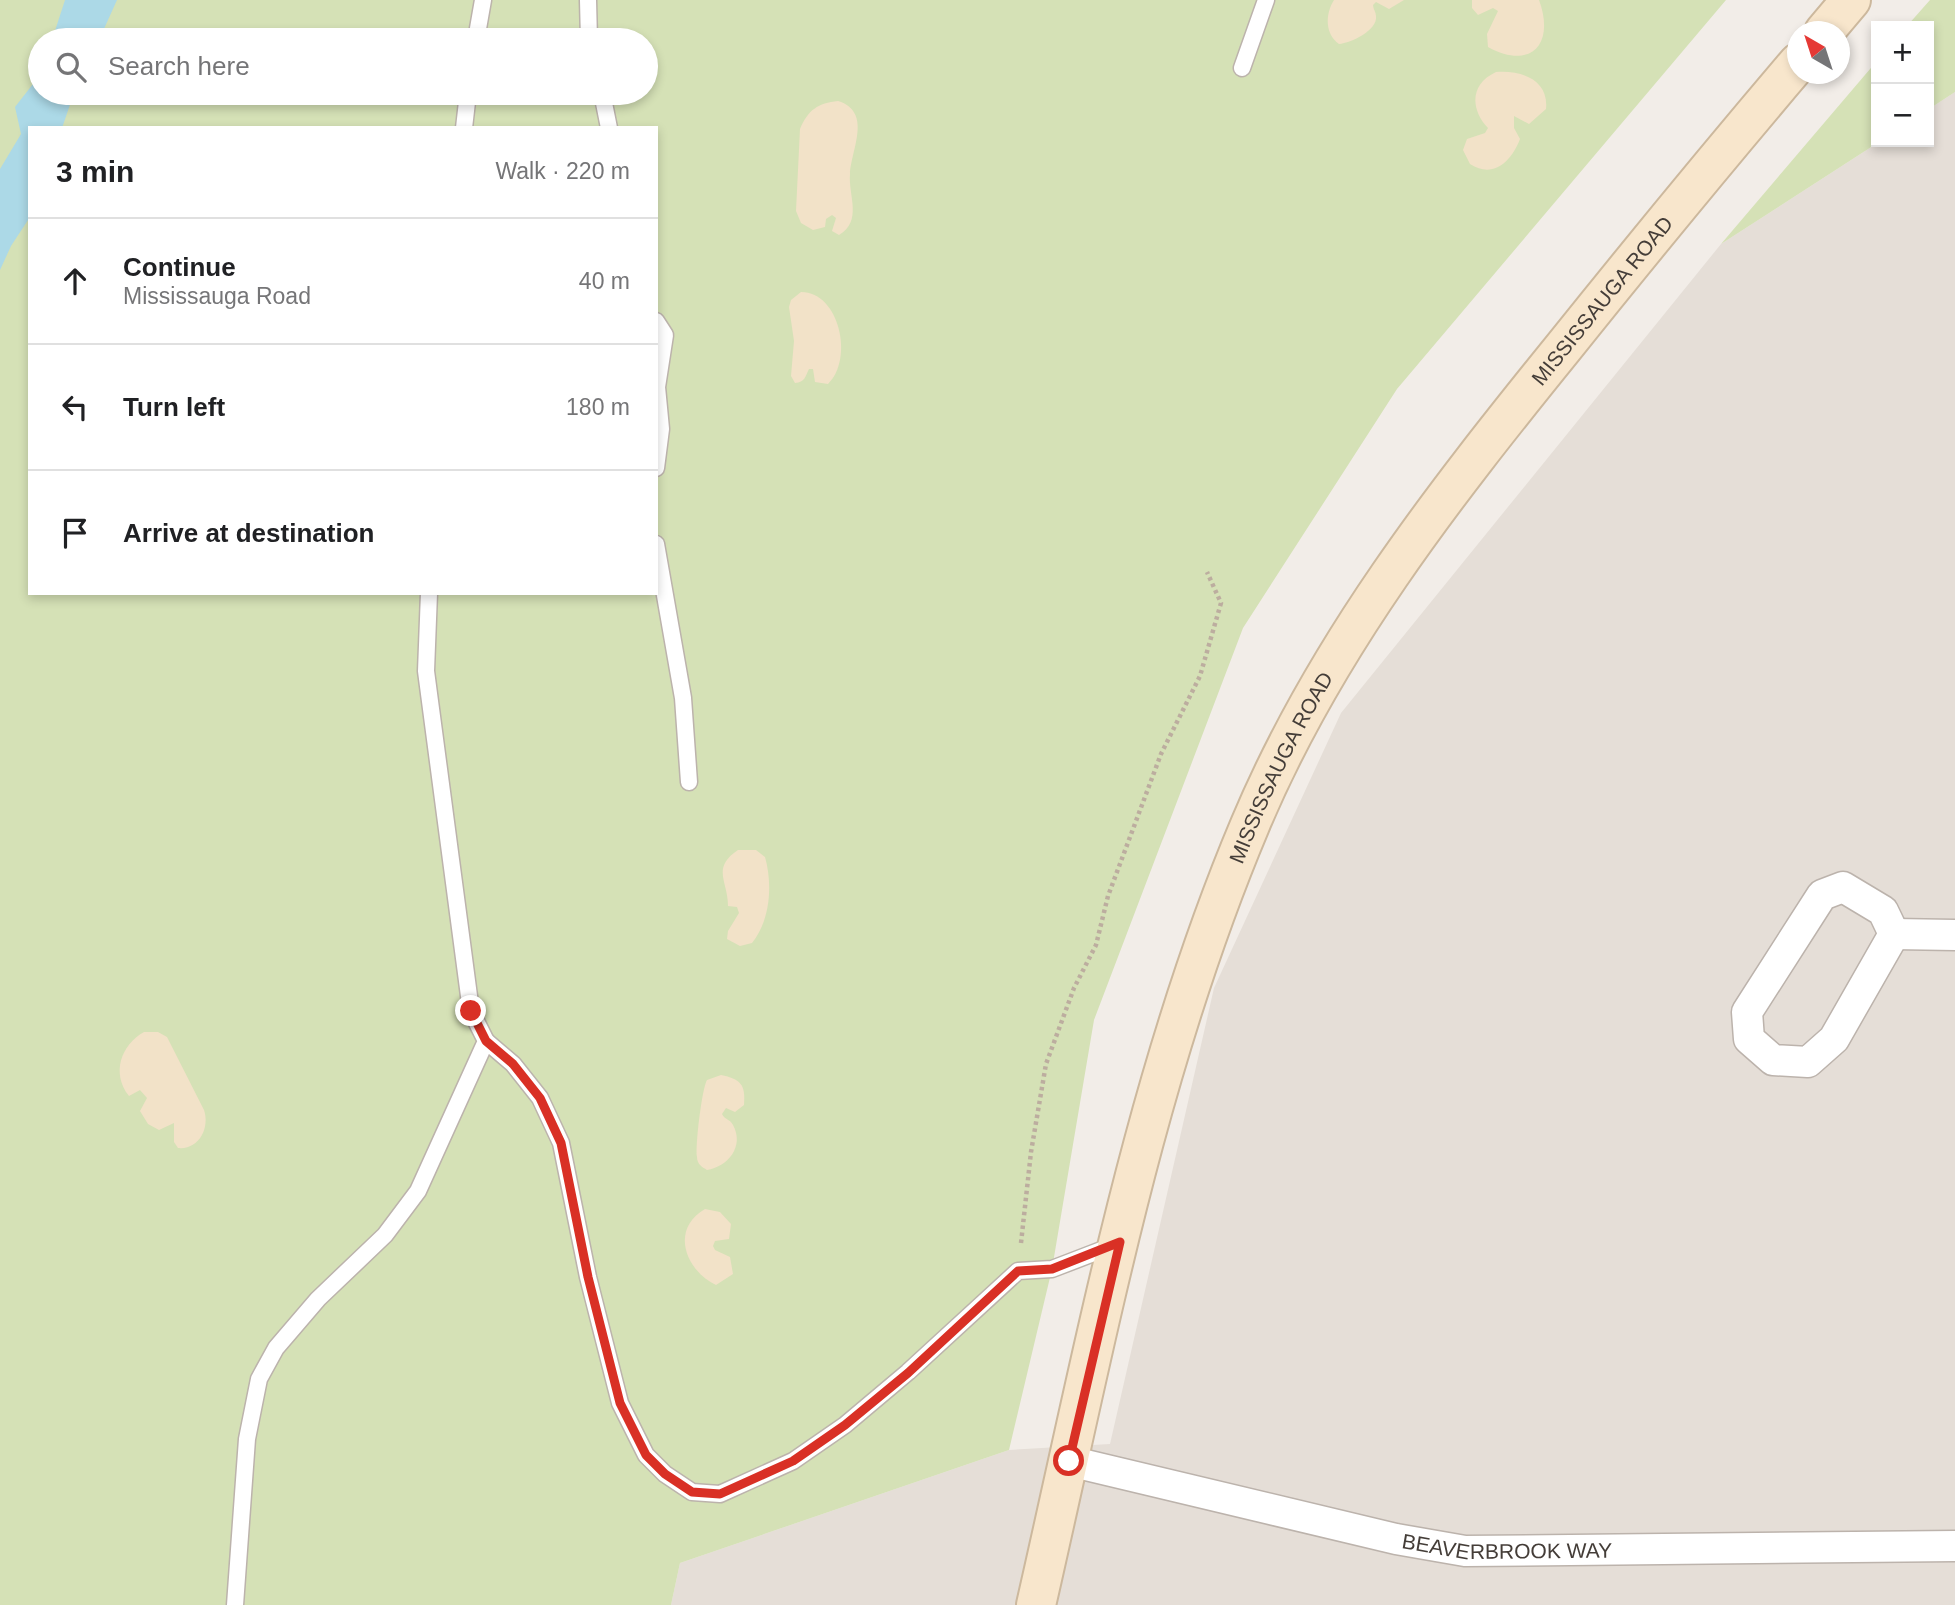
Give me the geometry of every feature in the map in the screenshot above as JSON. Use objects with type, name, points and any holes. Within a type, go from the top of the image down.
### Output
[{"type":"main road","points":[[1833,21],[1851,0]]},
{"type":"main road","name":"MISSISSAUGA ROAD","points":[[1036,1605],[1154,1102],[1200,953],[1251,822],[1304,716],[1367,606],[1451,489],[1787,75]]},
{"type":"street","points":[[1843,887],[1862,896],[1883,911],[1894,934],[1834,1040],[1808,1062],[1773,1060],[1749,1039],[1746,1012],[1822,895],[1843,887]]},
{"type":"street","points":[[1894,934],[1955,935]]},
{"type":"street","name":"BEAVERBROOK WAY","points":[[1069,1461],[1396,1539],[1465,1551],[1955,1546]]},
{"type":"lane","points":[[478,28],[483,0]]},
{"type":"lane","points":[[588,0],[589,28]]},
{"type":"lane","points":[[1242,68],[1266,0]]},
{"type":"lane","points":[[464,126],[467,105]]},
{"type":"lane","points":[[604,105],[609,126]]},
{"type":"lane","points":[[658,324],[664,335],[658,380]]},
{"type":"lane","points":[[658,398],[661,429],[658,452]]},
{"type":"lane","points":[[658,555],[683,698],[689,782]]},
{"type":"lane","points":[[429,595],[426,671],[471,1011],[486,1041],[513,1064],[540,1098],[561,1143],[588,1277],[620,1403],[646,1455],[665,1474],[692,1492],[720,1494],[793,1461],[845,1425],[908,1373],[1018,1271],[1052,1269],[1120,1242]]},
{"type":"lane","points":[[236,1605],[247,1439],[259,1379],[276,1348],[318,1299],[385,1235],[418,1191],[486,1041]]},
{"type":"path","points":[[1018,1271],[1031,1152],[1046,1064],[1074,988],[1096,945],[1108,896],[1161,754],[1200,676],[1221,603],[1206,572]]},
{"type":"shaded area","points":[[1955,92],[1955,1605],[671,1605],[680,1563],[1009,1450],[1110,1444],[1214,988],[1341,713],[1721,244],[1871,147],[1934,147],[1934,106]]},
{"type":"green space","points":[[0,0],[1726,0],[1397,389],[1243,628],[1094,1020],[1052,1269],[1009,1450],[680,1563],[671,1605],[0,1605]]},
{"type":"green space","points":[[1930,0],[1955,0],[1955,92],[1934,106],[1934,21],[1911,21]]},
{"type":"green space","points":[[1871,68],[1871,147],[1721,244]]},
{"type":"sand","points":[[1334,0],[1404,0],[1389,9],[1376,2],[1373,5],[1376,16],[1373,26],[1357,38],[1339,44],[1331,35],[1328,23]]},
{"type":"sand","points":[[1472,0],[1539,0],[1544,29],[1536,49],[1517,56],[1503,54],[1488,47],[1487,34],[1498,11],[1493,8],[1478,15],[1472,8]]},
{"type":"sand","points":[[1496,72],[1515,73],[1532,79],[1543,91],[1546,109],[1529,124],[1514,116],[1514,128],[1520,139],[1512,155],[1500,166],[1486,170],[1470,164],[1463,150],[1467,139],[1485,133],[1488,128],[1478,113],[1477,90],[1487,77]]},
{"type":"sand","points":[[838,101],[849,106],[855,114],[858,133],[850,174],[853,207],[851,223],[839,235],[832,231],[836,218],[832,215],[826,219],[825,227],[813,230],[801,223],[796,211],[800,129],[814,109]]},
{"type":"sand","points":[[801,292],[814,295],[825,303],[834,315],[839,329],[840,360],[836,373],[828,384],[815,382],[813,369],[809,369],[801,382],[795,383],[791,376],[794,341],[789,307],[791,300]]},
{"type":"sand","points":[[738,850],[756,850],[765,857],[769,879],[763,924],[752,943],[740,946],[727,939],[728,931],[739,913],[737,907],[728,906],[723,875],[725,863]]},
{"type":"sand","points":[[144,1032],[158,1032],[167,1037],[204,1110],[205,1124],[201,1136],[197,1142],[185,1148],[178,1148],[174,1142],[174,1123],[159,1130],[148,1124],[140,1111],[147,1098],[140,1090],[129,1096],[124,1087],[121,1060],[129,1044]]},
{"type":"sand","points":[[721,1075],[733,1078],[743,1087],[744,1105],[735,1112],[726,1108],[722,1114],[733,1125],[737,1141],[727,1160],[707,1170],[697,1157],[701,1105],[707,1080]]},
{"type":"sand","points":[[705,1209],[720,1212],[731,1224],[729,1239],[715,1241],[713,1246],[715,1250],[730,1257],[733,1274],[716,1285],[696,1270],[686,1249],[688,1227],[694,1217]]},
{"type":"water","points":[[65,0],[117,0],[104,28],[56,28]]},
{"type":"water","points":[[28,90],[28,105],[70,105],[63,126],[28,126],[28,220],[11,246],[0,270],[0,169],[21,134],[15,107]]},
{"type":"route","points":[[471,1011],[486,1041],[513,1064],[540,1098],[561,1143],[588,1277],[620,1403],[646,1455],[665,1474],[692,1492],[720,1494],[793,1461],[845,1425],[908,1373],[1018,1271],[1052,1269],[1120,1242],[1069,1461]]}]
